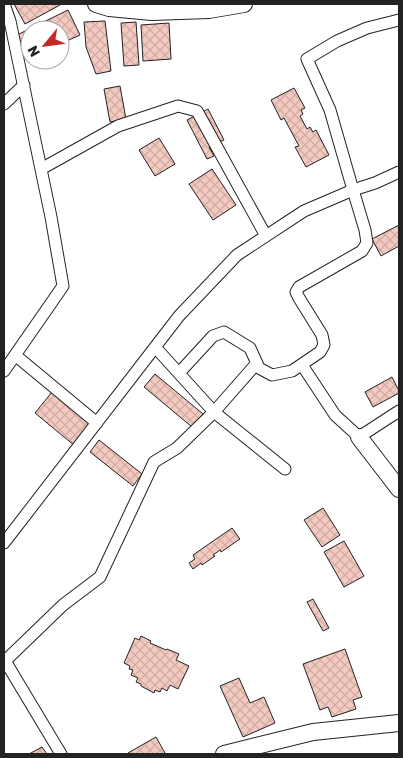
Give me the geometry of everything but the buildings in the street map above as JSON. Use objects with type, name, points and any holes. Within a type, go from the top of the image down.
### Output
[{"type":"street","points":[[4,4],[10,21],[24,85],[63,286],[4,371]]},
{"type":"street","points":[[106,5],[161,12],[209,10],[244,4]]},
{"type":"street","points":[[179,373],[213,336],[224,332],[250,348],[258,368],[272,375],[292,371],[320,352],[324,345],[322,335],[296,292],[299,287],[362,251],[367,243],[365,230],[330,110],[307,59],[337,41],[367,28],[399,20]]},
{"type":"street","points":[[4,104],[24,85]]},
{"type":"street","points":[[41,169],[118,126],[178,106],[196,111],[266,236]]},
{"type":"street","points":[[4,543],[179,316],[237,255],[304,211],[399,172]]},
{"type":"street","points":[[155,347],[214,412],[284,469]]},
{"type":"street","points":[[15,355],[96,423]]},
{"type":"street","points":[[61,754],[4,660],[63,605],[100,577],[154,462],[177,448],[214,412],[257,363]]},
{"type":"street","points":[[302,365],[335,415],[359,437],[399,489]]},
{"type":"street","points":[[359,437],[399,411]]},
{"type":"street","points":[[224,754],[313,732],[399,723]]}]
